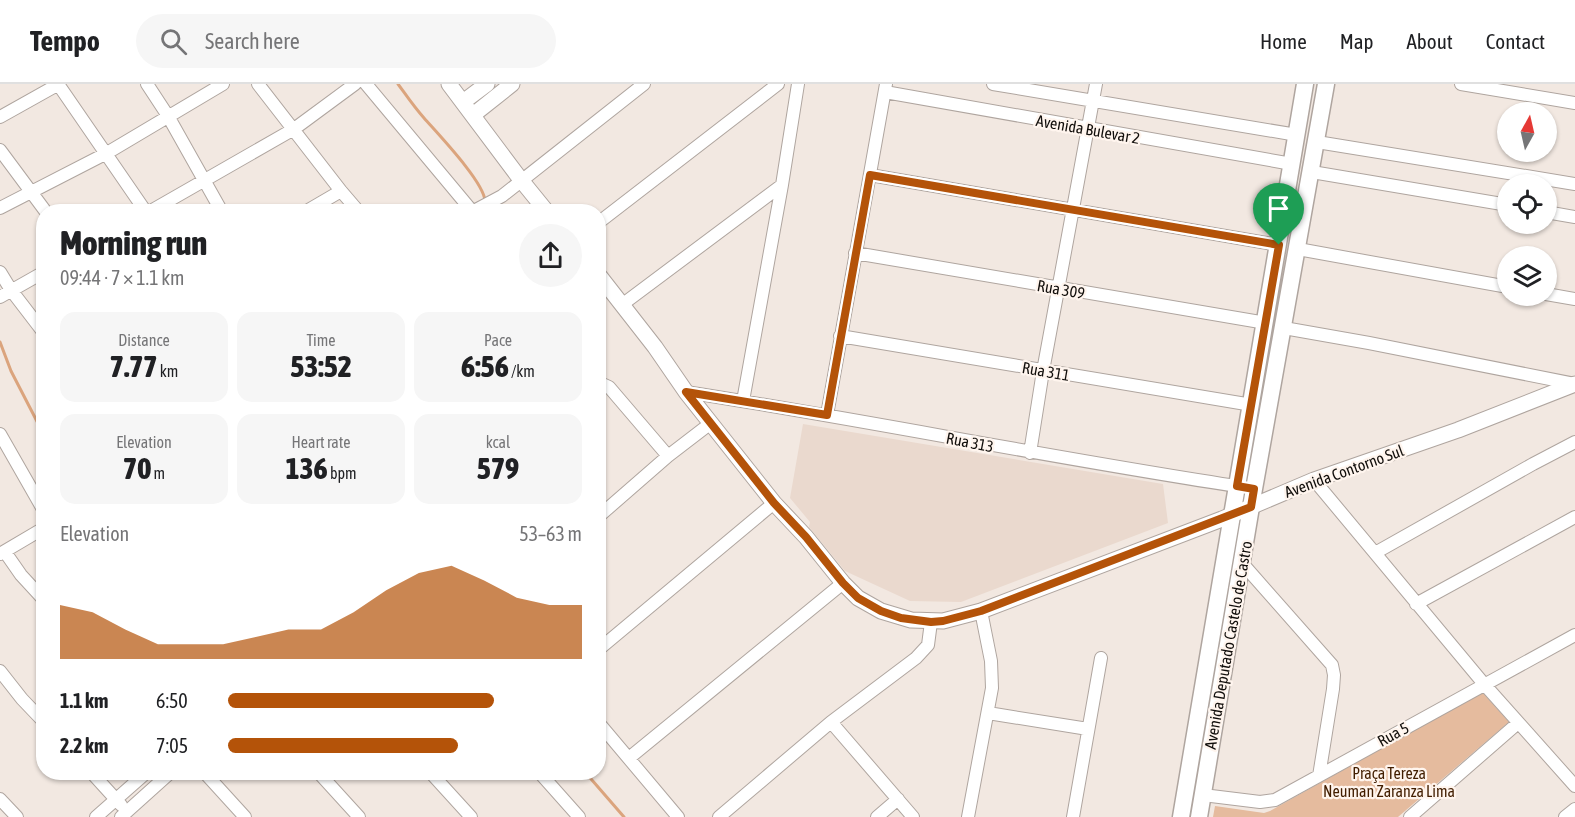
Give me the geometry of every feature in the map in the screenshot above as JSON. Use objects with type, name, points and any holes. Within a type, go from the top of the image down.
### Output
[{"type":"main road","name":"Avenida Deputado Castelo de Castro","points":[[1181,817],[1305,84]]},
{"type":"main road","name":"Avenida Deputado Castelo de Castro","points":[[1199,817],[1254,489],[1326,84]]},
{"type":"street","points":[[0,117],[58,84],[142,204]]},
{"type":"street","points":[[147,84],[168,116],[218,204]]},
{"type":"street","points":[[0,208],[107,153],[223,84]]},
{"type":"street","points":[[258,84],[352,204]]},
{"type":"street","points":[[161,204],[294,129],[355,84]]},
{"type":"street","points":[[366,84],[466,204]]},
{"type":"street","points":[[449,84],[540,204]]},
{"type":"street","points":[[468,109],[487,84]]},
{"type":"street","points":[[468,109],[512,84]]},
{"type":"street","points":[[486,204],[501,196],[644,84]]},
{"type":"street","points":[[606,217],[778,84]]},
{"type":"street","points":[[744,401],[798,84]]},
{"type":"street","name":"Avenida Bulevar 2","points":[[993,84],[1297,135]]},
{"type":"street","points":[[1030,453],[1096,84]]},
{"type":"street","points":[[1461,84],[1575,104]]},
{"type":"street","points":[[827,415],[885,88]]},
{"type":"street","name":"Avenida Bulevar 2","points":[[885,88],[1088,129],[1292,164]]},
{"type":"street","points":[[1317,142],[1575,184]]},
{"type":"street","points":[[0,150],[40,204]]},
{"type":"street","points":[[1312,172],[1497,203]]},
{"type":"street","points":[[870,175],[1279,245]]},
{"type":"street","points":[[623,304],[782,185]]},
{"type":"street","points":[[319,204],[341,191]]},
{"type":"street","points":[[1557,214],[1575,217]]},
{"type":"street","points":[[1298,249],[1497,285]]},
{"type":"street","name":"Rua 309","points":[[855,253],[1266,323]]},
{"type":"street","points":[[0,272],[36,323]]},
{"type":"street","points":[[0,297],[36,276]]},
{"type":"street","name":"Avenida Contorno Sul","points":[[606,284],[686,392],[774,503],[806,537],[843,583],[858,598],[881,611],[901,618],[931,622],[959,618],[981,611],[1232,515],[1314,480],[1458,430],[1575,384]]},
{"type":"street","points":[[1557,296],[1575,299]]},
{"type":"street","points":[[1284,328],[1575,384]]},
{"type":"street","name":"Rua 311","points":[[840,336],[1252,405]]},
{"type":"street","points":[[606,385],[668,456]]},
{"type":"street","name":"Rua 313","points":[[686,392],[827,415],[1030,453],[1254,489]]},
{"type":"street","points":[[606,510],[668,456],[711,423]]},
{"type":"street","points":[[0,434],[36,497]]},
{"type":"street","points":[[1374,554],[1575,442]]},
{"type":"street","points":[[1314,480],[1484,684],[1575,786]]},
{"type":"street","points":[[606,643],[774,503]]},
{"type":"street","points":[[1416,604],[1575,517]]},
{"type":"street","points":[[36,533],[2,553],[36,591]]},
{"type":"street","points":[[1242,563],[1332,665],[1333,689],[1319,776]]},
{"type":"street","points":[[629,758],[843,583]]},
{"type":"street","points":[[968,817],[988,713],[993,672],[981,611]]},
{"type":"street","points":[[720,817],[831,722],[922,652],[928,645],[931,622]]},
{"type":"street","name":"Rua 5","points":[[1203,795],[1260,802],[1275,800],[1575,635]]},
{"type":"street","points":[[1073,817],[1101,658]]},
{"type":"street","points":[[0,671],[36,713]]},
{"type":"street","points":[[988,713],[1088,729]]},
{"type":"street","points":[[831,722],[913,817]]},
{"type":"street","points":[[1410,817],[1518,723]]},
{"type":"street","points":[[606,731],[678,817]]},
{"type":"street","points":[[98,780],[127,815],[163,780]]},
{"type":"street","points":[[96,817],[138,780]]},
{"type":"street","points":[[211,780],[245,817]]},
{"type":"street","points":[[325,780],[359,817]]},
{"type":"street","points":[[437,780],[471,817]]},
{"type":"street","points":[[546,780],[579,817]]},
{"type":"street","points":[[0,799],[17,817]]},
{"type":"street","points":[[877,817],[898,799]]},
{"type":"street","points":[[1565,817],[1575,809]]},
{"type":"shaded area","points":[[803,424],[1163,484],[1168,523],[961,602],[910,601],[845,571],[809,527],[810,522],[790,498]]},
{"type":"green space","name":"Praça Tereza Neuman Zaranza Lima","points":[[1482,692],[1509,722],[1398,817],[1213,817],[1215,806],[1264,813],[1270,811]]},
{"type":"waterway","points":[[398,84],[469,171],[483,193],[485,201]]},
{"type":"waterway","points":[[0,342],[11,371],[36,419]]},
{"type":"waterway","points":[[592,780],[624,817]]},
{"type":"route","points":[[870,175],[1279,245],[1237,486],[1254,489],[1251,507],[959,618],[931,622],[911,620],[881,611],[858,598],[774,503],[686,392],[827,415],[870,175]]}]
